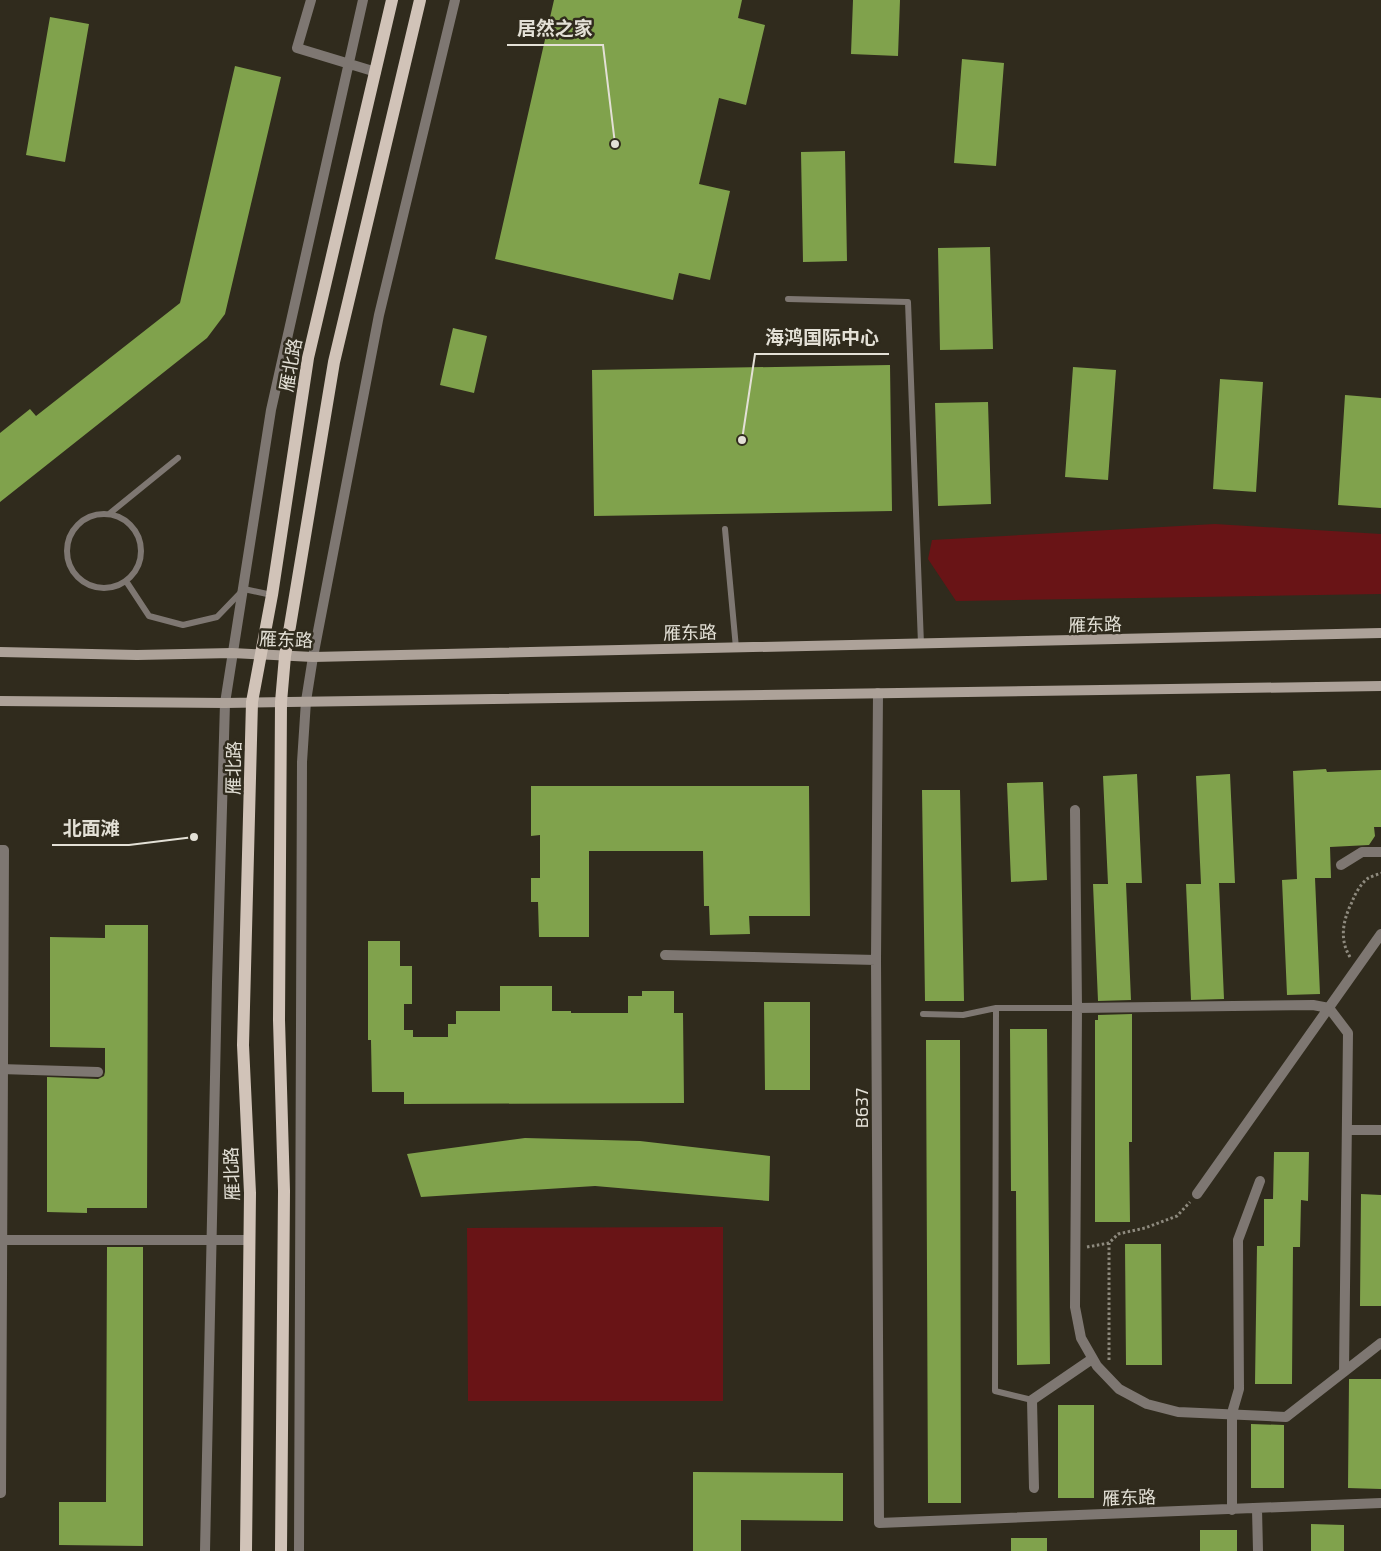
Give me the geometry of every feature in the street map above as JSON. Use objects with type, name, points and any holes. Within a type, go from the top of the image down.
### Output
[{"type":"main road","name":"雁北路","points":[[246,1551],[250,1193],[243,1045],[252,702],[272,594],[308,358],[392,0]]},
{"type":"main road","points":[[281,1551],[284,1191],[279,1020],[281,702],[285,656],[334,362],[420,0]]},
{"type":"main road","name":"雁东路","points":[[0,652],[138,655],[232,653],[313,657],[1381,633]]},
{"type":"main road","points":[[0,701],[225,703],[1381,686]]},
{"type":"street","points":[[311,0],[298,48],[376,72]]},
{"type":"street","points":[[205,1551],[225,703],[270,410],[363,0]]},
{"type":"street","points":[[299,1551],[302,772],[306,701],[379,315],[455,0]]},
{"type":"street","name":"B637","points":[[878,693],[876,960],[879,1523]]},
{"type":"street","points":[[1075,810],[1077,1008],[1074,1307],[1081,1338],[1092,1359],[1119,1388],[1147,1404],[1178,1412],[1286,1417],[1381,1343]]},
{"type":"street","points":[[0,850],[4,850],[1,1493]]},
{"type":"street","points":[[1341,865],[1362,852],[1381,852]]},
{"type":"street","points":[[1197,1194],[1381,934]]},
{"type":"street","points":[[664,955],[876,960]]},
{"type":"street","points":[[1077,1008],[1313,1005],[1329,1008],[1348,1033],[1344,1372]]},
{"type":"street","points":[[2,1068],[98,1072]]},
{"type":"street","points":[[1347,1130],[1381,1130]]},
{"type":"street","points":[[1232,1510],[1232,1413],[1239,1389],[1238,1240],[1260,1181]]},
{"type":"street","points":[[1,1240],[250,1240]]},
{"type":"street","points":[[1034,1488],[1032,1400],[1092,1359]]},
{"type":"street","name":"雁东路","points":[[879,1523],[1381,1504]]},
{"type":"street","points":[[1257,1509],[1258,1551]]},
{"type":"lane","points":[[788,298],[908,302],[921,644]]},
{"type":"lane","points":[[109,514],[178,458]]},
{"type":"lane","points":[[97,514],[109,514],[121,518],[131,526],[138,536],[141,548],[140,560],[134,572],[126,581],[115,586],[103,588],[91,586],[81,580],[73,571],[68,560],[67,548],[70,536],[76,526],[86,518],[97,514]]},
{"type":"lane","points":[[725,529],[736,648]]},
{"type":"lane","points":[[126,581],[149,616],[183,625],[217,617],[244,589],[272,594]]},
{"type":"lane","points":[[996,1008],[995,1391],[1032,1400]]},
{"type":"lane","points":[[923,1014],[963,1016],[996,1008],[1077,1008]]},
{"type":"path","points":[[1359,966],[1349,956],[1343,943],[1343,928],[1346,914],[1357,891],[1367,879],[1381,873]]},
{"type":"path","points":[[1075,1249],[1109,1243],[1118,1234],[1145,1228],[1177,1216],[1197,1194]]},
{"type":"path","points":[[1109,1243],[1109,1378]]},
{"type":"shaded area","points":[[1215,524],[1381,534],[1381,594],[956,601],[928,559],[932,540]]},
{"type":"shaded area","points":[[723,1227],[723,1401],[468,1401],[467,1228]]},
{"type":"building","points":[[554,0],[742,0],[738,18],[765,25],[746,105],[719,98],[699,184],[730,191],[710,280],[679,273],[673,300],[495,259]]},
{"type":"building","points":[[853,0],[900,0],[898,56],[851,54]]},
{"type":"building","points":[[50,17],[89,24],[65,162],[26,155]]},
{"type":"building","points":[[962,59],[1004,63],[996,166],[954,163]]},
{"type":"building","points":[[235,66],[281,77],[225,314],[207,338],[0,502],[0,433],[30,409],[36,416],[180,303]]},
{"type":"building","points":[[845,151],[847,261],[803,262],[801,152]]},
{"type":"building","points":[[990,247],[993,349],[940,350],[938,248]]},
{"type":"building","points":[[453,328],[487,336],[474,393],[440,385]]},
{"type":"building","points":[[890,365],[892,511],[594,516],[592,370]]},
{"type":"building","points":[[1073,367],[1116,370],[1108,480],[1065,477]]},
{"type":"building","points":[[1220,379],[1263,382],[1256,492],[1213,489]]},
{"type":"building","points":[[1345,395],[1381,398],[1381,508],[1338,505]]},
{"type":"building","points":[[988,402],[991,504],[938,506],[935,403]]},
{"type":"building","points":[[1326,769],[1327,772],[1381,770],[1381,827],[1374,827],[1375,836],[1369,845],[1330,847],[1331,878],[1315,878],[1320,994],[1287,995],[1282,880],[1297,879],[1293,771]]},
{"type":"building","points":[[1137,774],[1142,883],[1126,883],[1131,1000],[1098,1001],[1093,884],[1108,884],[1103,776]]},
{"type":"building","points":[[1230,774],[1235,883],[1219,883],[1224,999],[1191,1000],[1186,884],[1201,884],[1196,776]]},
{"type":"building","points":[[1043,782],[1047,880],[1011,882],[1007,783]]},
{"type":"building","points":[[531,786],[809,786],[810,916],[749,916],[750,934],[710,935],[709,906],[704,906],[703,851],[589,851],[589,937],[539,937],[538,902],[531,902],[531,878],[540,878],[540,835],[531,836]]},
{"type":"building","points":[[922,790],[960,790],[964,1001],[925,1001]]},
{"type":"building","points":[[105,925],[148,925],[147,1208],[87,1208],[87,1213],[47,1212],[47,1077],[98,1079],[104,1076],[105,1072],[105,1048],[50,1047],[50,937],[105,938]]},
{"type":"building","points":[[368,941],[400,941],[400,966],[412,966],[412,1004],[404,1004],[404,1030],[413,1030],[413,1037],[448,1037],[448,1024],[456,1024],[456,1011],[500,1011],[500,986],[552,986],[552,1011],[571,1011],[571,1013],[628,1013],[628,996],[642,996],[642,991],[674,991],[674,1013],[683,1013],[684,1103],[404,1104],[404,1092],[372,1092],[371,1040],[368,1040]]},
{"type":"building","points":[[764,1002],[810,1002],[810,1090],[765,1090]]},
{"type":"building","points":[[1132,1014],[1132,1142],[1129,1142],[1130,1222],[1095,1222],[1095,1020],[1098,1020],[1098,1015]]},
{"type":"building","points":[[1010,1029],[1047,1029],[1050,1364],[1017,1365],[1016,1191],[1011,1191]]},
{"type":"building","points":[[926,1040],[960,1040],[961,1503],[928,1503]]},
{"type":"building","points":[[525,1138],[640,1141],[770,1156],[769,1201],[595,1186],[421,1197],[407,1154]]},
{"type":"building","points":[[1274,1152],[1309,1152],[1308,1201],[1301,1200],[1300,1247],[1293,1247],[1292,1384],[1255,1384],[1257,1246],[1264,1246],[1264,1199],[1273,1199]]},
{"type":"building","points":[[1361,1194],[1381,1195],[1381,1306],[1360,1306]]},
{"type":"building","points":[[1125,1244],[1161,1244],[1162,1365],[1126,1365]]},
{"type":"building","points":[[107,1247],[143,1247],[143,1546],[59,1545],[59,1502],[106,1502]]},
{"type":"building","points":[[1349,1379],[1381,1379],[1381,1489],[1348,1488]]},
{"type":"building","points":[[1058,1405],[1094,1405],[1094,1498],[1058,1498]]},
{"type":"building","points":[[1251,1424],[1284,1425],[1284,1488],[1251,1488]]},
{"type":"building","points":[[693,1472],[843,1473],[843,1521],[741,1520],[741,1551],[693,1551]]},
{"type":"building","points":[[1311,1524],[1344,1525],[1344,1551],[1311,1551]]},
{"type":"building","points":[[1200,1530],[1237,1530],[1237,1551],[1200,1551]]},
{"type":"building","points":[[1011,1538],[1047,1538],[1047,1551],[1011,1551]]},
{"type":"place","name":"居然之家","points":[[615,144]]},
{"type":"place","name":"海鸿国际中心","points":[[742,440]]},
{"type":"place","name":"北面滩","points":[[194,837]]}]
